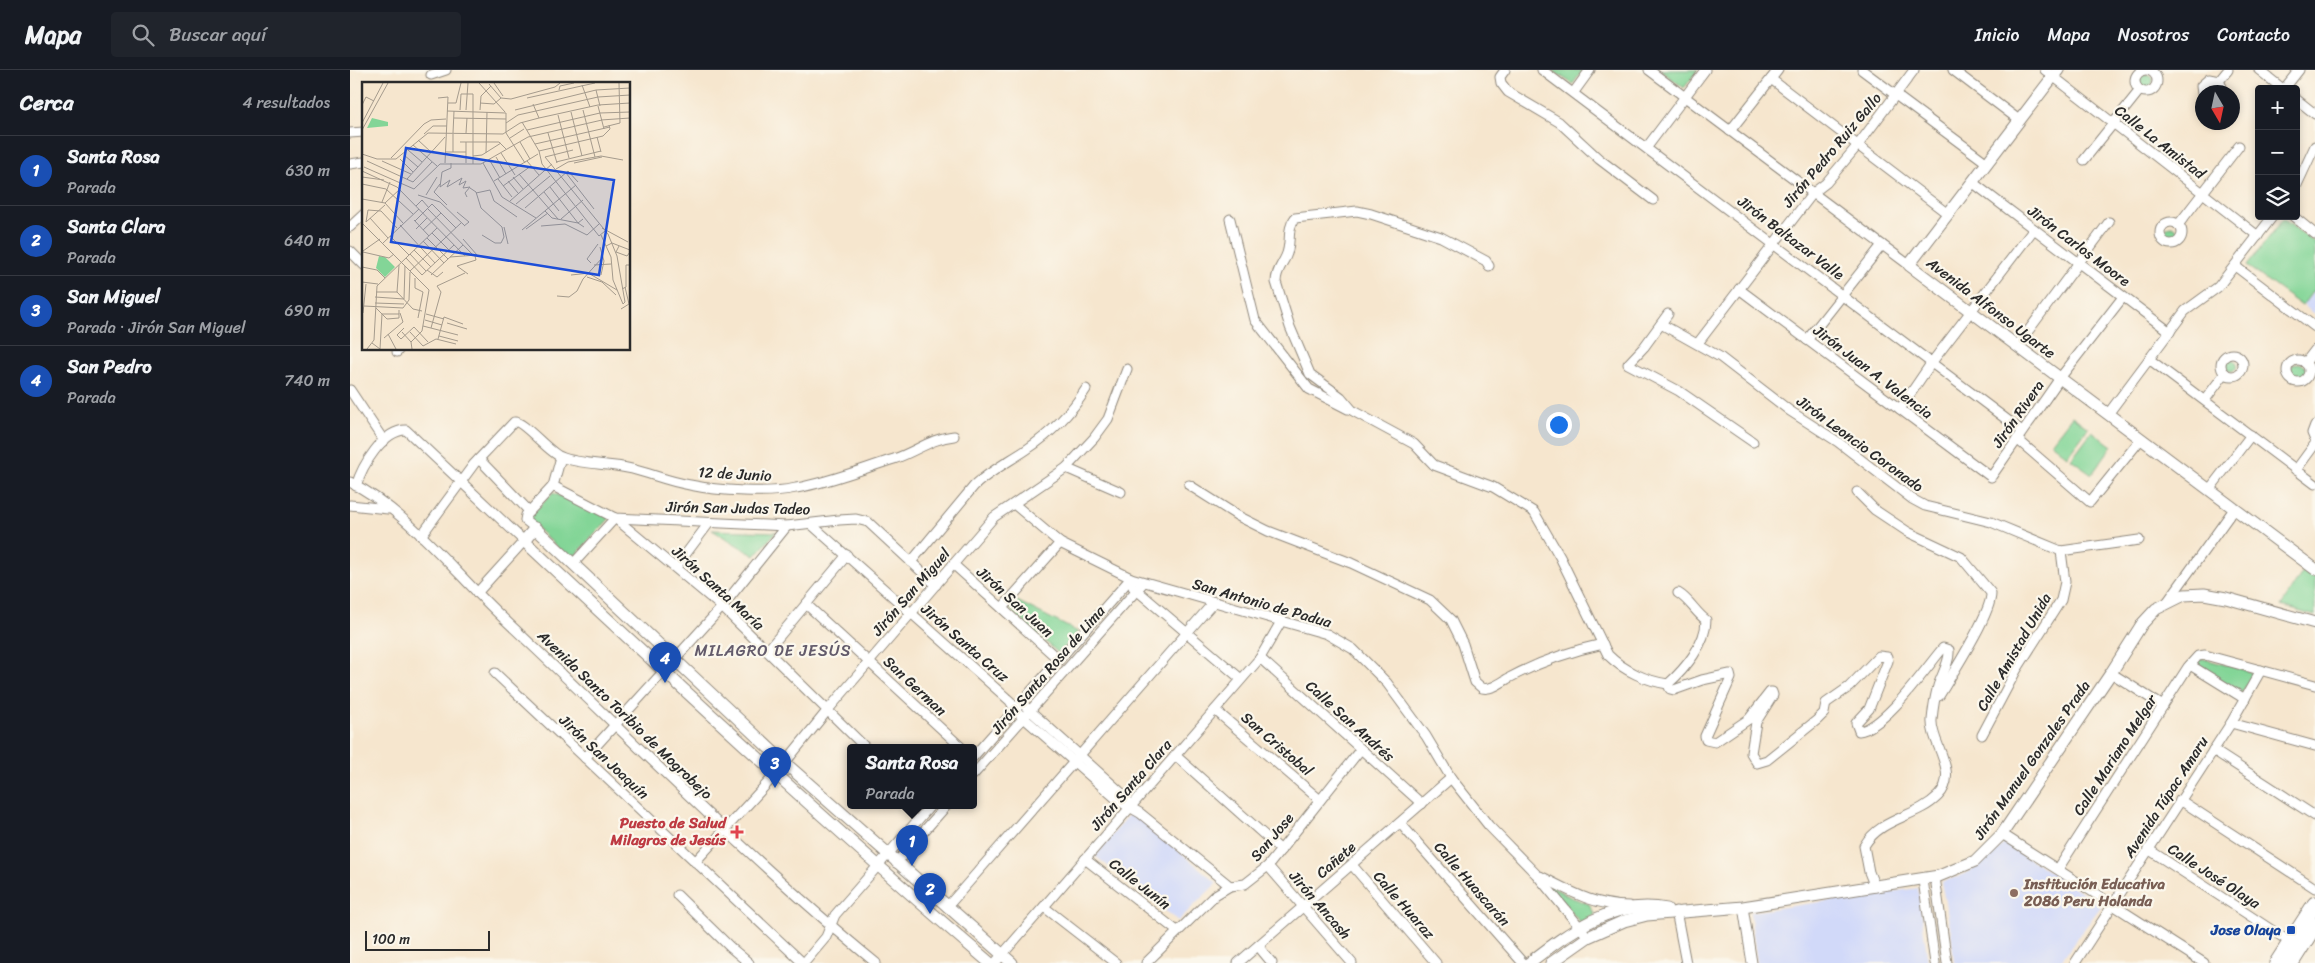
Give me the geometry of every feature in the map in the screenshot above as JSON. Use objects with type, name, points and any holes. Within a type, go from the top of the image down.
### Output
[{"type":"main road","points":[[2277,963],[2315,904]]},
{"type":"main road","points":[[2291,963],[2315,925]]},
{"type":"street","points":[[431,72],[446,70]]},
{"type":"street","points":[[1505,70],[1500,77],[1508,92],[1560,122],[1599,160],[1653,200]]},
{"type":"street","name":"Jirón Baltazar Valle","points":[[1542,70],[1574,92],[1932,362],[2020,435],[2090,502],[2141,439]]},
{"type":"street","points":[[1574,92],[1590,70]]},
{"type":"street","name":"Avenida Alfonso Ugarte","points":[[1649,70],[2208,490],[2314,567]]},
{"type":"street","points":[[1647,147],[1705,70]]},
{"type":"street","points":[[1730,131],[1778,70]]},
{"type":"street","points":[[1862,70],[1987,162]]},
{"type":"street","name":"Jirón Pedro Ruiz Gallo","points":[[1698,343],[1813,193],[1826,183],[1858,145],[1914,70]]},
{"type":"street","points":[[1953,70],[2019,120]]},
{"type":"street","points":[[2219,81],[2228,70]]},
{"type":"street","points":[[2258,70],[2279,85]]},
{"type":"street","points":[[2287,85],[2299,70]]},
{"type":"street","points":[[1909,265],[2019,120],[2052,72]]},
{"type":"street","name":"Calle La Amistad","points":[[2052,72],[2114,124],[2258,236]]},
{"type":"street","points":[[1771,78],[1948,214]]},
{"type":"street","points":[[2202,85],[2206,80],[2212,78],[2219,81],[2221,85]]},
{"type":"street","points":[[2084,160],[2140,90]]},
{"type":"street","points":[[2300,102],[2315,114]]},
{"type":"street","points":[[2178,225],[2239,146]]},
{"type":"street","points":[[2300,178],[2315,146]]},
{"type":"street","name":"Jirón Carlos Moore","points":[[1972,182],[2170,332]]},
{"type":"street","points":[[1353,412],[1341,397],[1310,374],[1290,327],[1276,282],[1276,274],[1287,255],[1290,227],[1295,218],[1357,211],[1371,214],[1440,237],[1486,262],[1489,266]]},
{"type":"street","points":[[350,227],[362,216]]},
{"type":"street","points":[[1230,219],[1255,320],[1262,332],[1309,389],[1414,444],[1434,465],[1494,487],[1513,501],[1534,512],[1560,556],[1608,655],[1619,664],[1649,680],[1668,684]]},
{"type":"street","points":[[2108,414],[2185,311],[2218,287],[2270,220]]},
{"type":"street","points":[[2297,220],[2315,234]]},
{"type":"street","points":[[2017,346],[2109,222]]},
{"type":"street","points":[[1900,410],[1932,362],[2034,229]]},
{"type":"street","points":[[1807,340],[1882,245]]},
{"type":"street","points":[[350,251],[362,263]]},
{"type":"street","points":[[2235,266],[2315,327]]},
{"type":"street","name":"Jirón Juan A. Valencia","points":[[1739,289],[1991,477]]},
{"type":"street","name":"Jirón Rivera","points":[[1991,477],[2060,378],[2123,297]]},
{"type":"street","points":[[1668,314],[1628,364],[1678,392],[1753,442]]},
{"type":"street","name":"Jirón Leoncio Coronado","points":[[1661,324],[1698,343],[1790,411],[1838,442],[1912,499],[1925,506],[1991,522],[2061,551]]},
{"type":"street","points":[[2305,363],[2315,350]]},
{"type":"street","points":[[2150,358],[2315,484]]},
{"type":"street","name":"Jirón San Miguel","points":[[695,862],[785,764],[827,711],[994,517],[1066,468],[1108,419],[1127,369]]},
{"type":"street","points":[[2205,400],[2225,373]]},
{"type":"street","points":[[911,562],[974,486],[986,475],[1025,451],[1048,433],[1078,401],[1086,389]]},
{"type":"street","points":[[350,390],[384,441]]},
{"type":"street","name":"12 de Junio","points":[[479,459],[514,422],[521,423],[540,444],[561,457],[632,469],[657,478],[692,486],[738,490],[794,489],[820,483],[896,458],[940,438],[954,436]]},
{"type":"street","points":[[2315,425],[2312,433],[2315,440]]},
{"type":"street","points":[[353,484],[384,441],[395,433],[406,430],[460,483],[775,775],[990,963]]},
{"type":"street","points":[[2208,490],[2251,436]]},
{"type":"street","points":[[2296,470],[2315,444]]},
{"type":"street","points":[[561,457],[553,486],[529,511],[525,520],[785,764],[947,907],[999,959],[1012,963]]},
{"type":"street","points":[[421,536],[479,459],[529,511]]},
{"type":"street","points":[[1066,468],[1121,492]]},
{"type":"street","name":"Avenida Santo Toribio de Mogrobejo","points":[[353,484],[390,510],[421,536],[477,593],[615,723],[724,830],[831,926],[876,963]]},
{"type":"street","points":[[1189,485],[1238,516],[1268,531],[1351,563],[1430,600],[1451,620],[1462,644],[1475,682],[1482,688],[1493,687],[1523,671],[1581,648],[1603,644]]},
{"type":"street","name":"Jirón San Judas Tadeo","points":[[553,486],[615,518],[787,526],[812,525],[856,519],[868,522],[936,585]]},
{"type":"street","points":[[1857,492],[1876,510],[1908,532],[1961,557],[1991,593],[1980,624],[1936,703]]},
{"type":"street","name":"San Antonio de Padua","points":[[1014,504],[1060,543],[1140,586],[1282,620],[1327,634],[1353,649],[1387,683],[1426,736],[1451,778],[1489,826],[1536,874],[1588,937]]},
{"type":"street","points":[[350,505],[390,510]]},
{"type":"street","points":[[2168,602],[2234,509]]},
{"type":"street","points":[[573,564],[615,518]]},
{"type":"street","name":"Jirón Santa María","points":[[615,518],[722,607],[862,744]]},
{"type":"street","points":[[676,567],[709,523]]},
{"type":"street","name":"Jirón Santa Cruz","points":[[812,525],[1010,701],[1125,796],[1131,806],[1230,886]]},
{"type":"street","points":[[585,758],[722,607],[787,526]]},
{"type":"street","points":[[477,593],[535,528]]},
{"type":"street","points":[[2061,551],[2139,540]]},
{"type":"street","points":[[1002,608],[1060,543]]},
{"type":"street","name":"Calle Amistad Unida","points":[[1982,735],[2017,669],[2060,600],[2065,582],[2061,551]]},
{"type":"street","points":[[767,651],[847,555]]},
{"type":"street","name":"Jirón San Juan","points":[[953,564],[1059,660]]},
{"type":"street","name":"Jirón Santa Rosa de Lima","points":[[977,753],[1129,580]]},
{"type":"street","points":[[1140,586],[1187,633],[1241,679]]},
{"type":"street","name":"Jirón Santa Rosa de Lima","points":[[977,771],[1140,586]]},
{"type":"street","points":[[1668,684],[1698,649],[1706,629],[1706,620],[1698,614],[1687,598],[1678,593]]},
{"type":"street","name":"Jirón Manuel Gonzales Prada","points":[[1676,911],[1743,907],[1923,880],[1975,861],[2002,834],[2142,624],[2156,609],[2168,602],[2184,595],[2204,594],[2226,598],[2315,623]]},
{"type":"street","points":[[947,907],[1213,603]]},
{"type":"street","name":"San German","points":[[806,604],[958,744]]},
{"type":"street","name":"Jirón Santa Clara","points":[[999,959],[1260,658],[1282,620]]},
{"type":"street","points":[[1668,684],[1670,689],[1674,690],[1702,680],[1730,674],[1732,678],[1705,736],[1706,740],[1710,742],[1715,742],[1726,736],[1748,719],[1772,692],[1773,695],[1756,722],[1751,753],[1757,763],[1767,760],[1811,725],[1823,714],[1826,703],[1849,687],[1882,655],[1887,657],[1888,661],[1869,709],[1856,723],[1856,728],[1862,731],[1894,708],[1943,648],[1949,650],[1938,686],[1932,722],[1946,768],[1944,786],[1940,794],[1929,804],[1913,813],[1896,818],[1873,834],[1864,846],[1869,872],[1875,887]]},
{"type":"street","name":"Calle Mariano Melgar","points":[[2058,869],[2190,664],[2198,656],[2205,655],[2261,670]]},
{"type":"street","name":"Calle San Andrés","points":[[1260,658],[1422,804]]},
{"type":"street","points":[[2190,664],[2244,699]]},
{"type":"street","points":[[2261,670],[2315,685]]},
{"type":"street","name":"Avenida Túpac Amaru","points":[[2079,962],[2112,904],[2214,750],[2261,670]]},
{"type":"street","name":"Jirón San Joaquín","points":[[495,673],[803,963]]},
{"type":"street","points":[[2111,673],[2163,706]]},
{"type":"street","name":"San Cristobal","points":[[1215,710],[1320,800]]},
{"type":"street","points":[[2231,723],[2315,746]]},
{"type":"street","name":"San Jose","points":[[1146,963],[1215,896],[1230,886],[1245,884],[1268,866],[1360,750]]},
{"type":"street","points":[[2214,750],[2315,816]]},
{"type":"street","points":[[1175,755],[1281,850]]},
{"type":"street","name":"Cañete","points":[[1238,963],[1451,778]]},
{"type":"street","points":[[2180,800],[2315,888]]},
{"type":"street","points":[[803,963],[826,937],[835,915],[926,809]]},
{"type":"street","points":[[896,863],[944,809]]},
{"type":"street","name":"Calle Huascarán","points":[[1400,823],[1523,963]]},
{"type":"street","points":[[2002,834],[2204,963]]},
{"type":"street","name":"Calle José Olaya","points":[[2148,849],[2290,942]]},
{"type":"street","name":"Calle Junín","points":[[1085,859],[1177,931]]},
{"type":"street","name":"Calle Huaraz","points":[[1352,865],[1436,963]]},
{"type":"street","name":"Jirón Ancash","points":[[1268,866],[1352,963]]},
{"type":"street","name":"San Antonio de Padua","points":[[1536,874],[1577,896],[1593,902],[1634,906]]},
{"type":"street","points":[[1935,877],[1947,963]]},
{"type":"street","points":[[1923,880],[1935,963]]},
{"type":"street","points":[[677,895],[749,963]]},
{"type":"street","points":[[1593,902],[1607,928]]},
{"type":"street","points":[[1044,906],[1116,963]]},
{"type":"street","points":[[1529,963],[1579,926],[1601,916],[1634,906],[1653,906],[1676,911]]},
{"type":"street","points":[[1743,907],[1752,963]]},
{"type":"street","points":[[1551,963],[1588,937],[1607,928],[1647,915],[1676,911]]},
{"type":"street","points":[[1676,911],[1686,963]]},
{"type":"street","points":[[1258,946],[1272,963]]},
{"type":"shaded area","points":[[2315,290],[2315,314],[2303,305]]},
{"type":"shaded area","points":[[1132,811],[1217,883],[1178,921],[1095,856]]},
{"type":"shaded area","name":"Institución Educativa 2086 Peru Holanda","points":[[2005,843],[2102,905],[2059,963],[1954,963],[1951,932],[1941,882],[1960,876],[1977,867]]},
{"type":"shaded area","points":[[1918,888],[1928,963],[1757,963],[1750,912]]},
{"type":"green space","points":[[1551,70],[1583,70],[1573,84]]},
{"type":"green space","points":[[1660,70],[1698,70],[1684,88]]},
{"type":"green space","points":[[2146,74],[2151,76],[2153,81],[2151,86],[2146,88],[2141,86],[2139,81],[2141,76]]},
{"type":"green space","points":[[2282,220],[2315,243],[2315,288],[2302,306],[2247,266]]},
{"type":"green space","points":[[2168,226],[2174,226],[2178,233],[2174,240],[2168,240],[2164,236],[2164,230]]},
{"type":"green space","points":[[2233,359],[2236,360],[2236,370],[2229,371],[2226,370],[2225,363],[2226,360]]},
{"type":"green space","points":[[2298,363],[2306,371],[2298,379],[2290,371]]},
{"type":"green space","points":[[2072,416],[2088,428],[2067,456],[2051,443]]},
{"type":"green space","points":[[2092,431],[2112,446],[2092,474],[2071,459]]},
{"type":"green space","points":[[553,493],[610,518],[571,560],[527,519]]},
{"type":"green space","points":[[712,530],[776,532],[755,556]]},
{"type":"green space","points":[[2303,571],[2315,578],[2315,616],[2281,606]]},
{"type":"green space","points":[[1017,601],[1078,632],[1059,654],[1010,609]]},
{"type":"green space","points":[[2201,658],[2251,672],[2253,675],[2241,694],[2194,664]]},
{"type":"green space","points":[[1545,882],[1570,897],[1589,904],[1595,915],[1580,922]]},
{"type":"place","name":"San Pedro","points":[[665,683]]},
{"type":"place","name":"San Miguel","points":[[775,788]]},
{"type":"place","name":"Puesto de Salud Milagros de Jesús","points":[[737,832]]},
{"type":"place","name":"Santa Rosa","points":[[912,866]]},
{"type":"place","name":"Institución Educativa 2086 Peru Holanda","points":[[2014,893]]},
{"type":"place","name":"Santa Clara","points":[[930,914]]},
{"type":"place","name":"Jose Olaya","points":[[2291,930]]},
{"type":"district","name":"MILAGRO DE JESÚS","points":[[773,650]]}]
